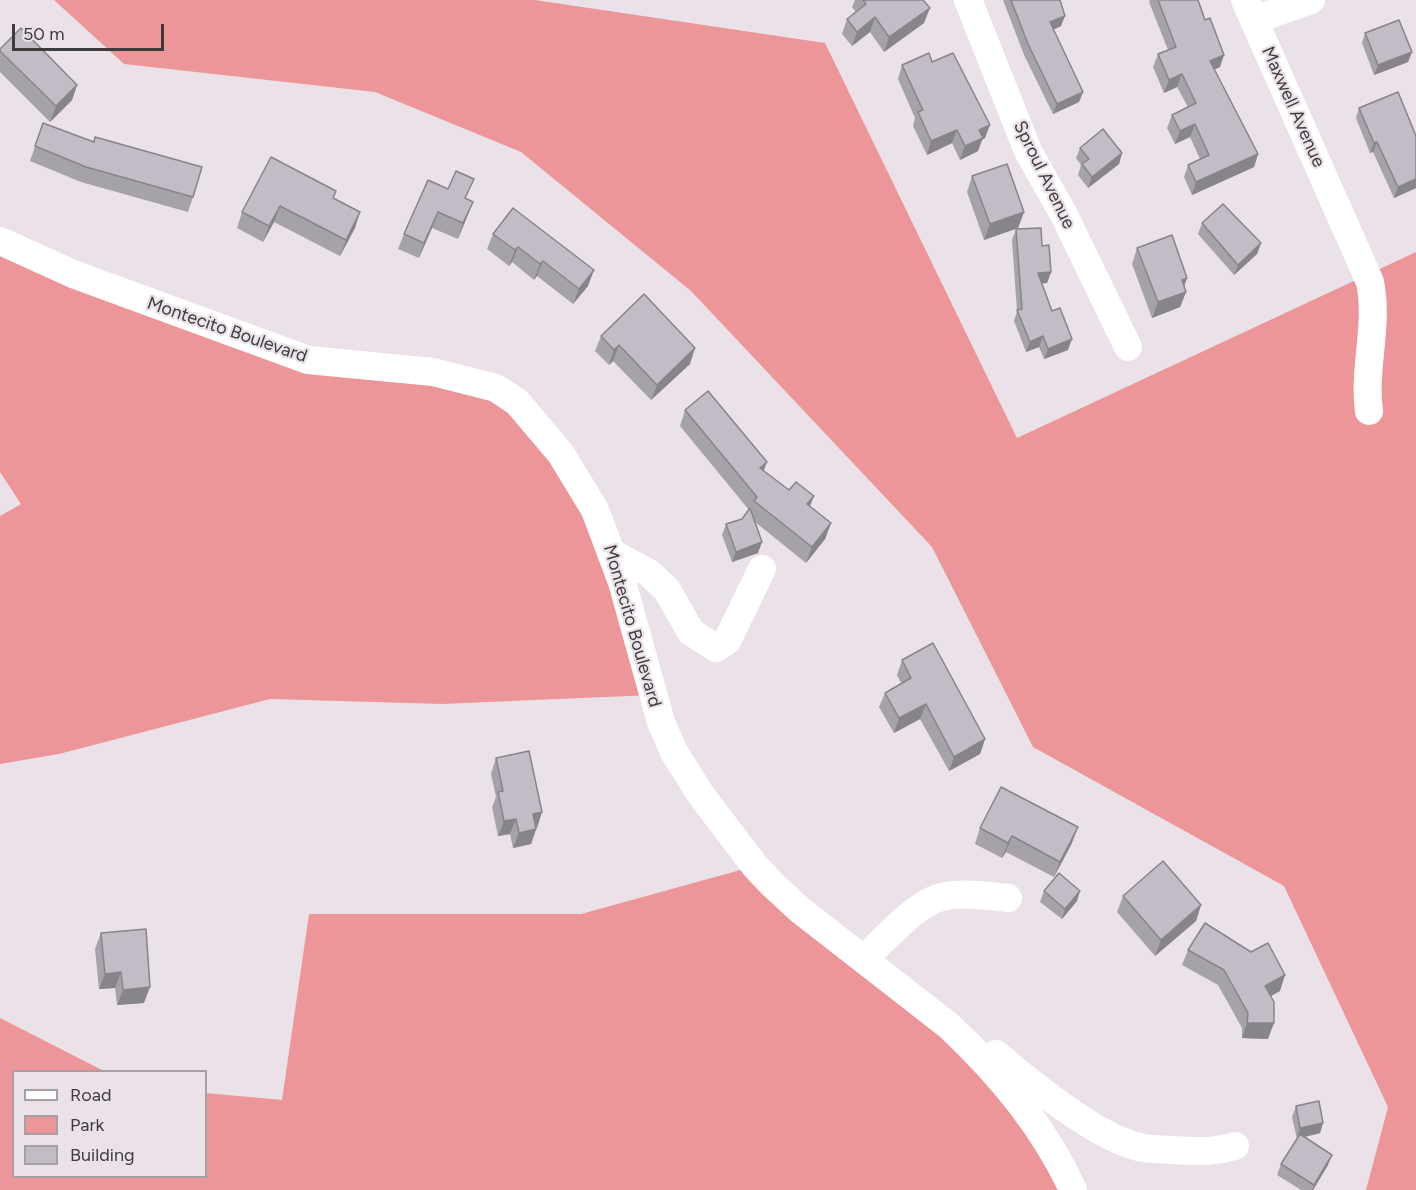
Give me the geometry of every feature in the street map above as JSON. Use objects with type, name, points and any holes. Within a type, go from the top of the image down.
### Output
[{"type":"street","name":"Sproul Avenue","points":[[968,0],[1028,152],[1064,215],[1128,347]]},
{"type":"street","points":[[1250,10],[1311,0]]},
{"type":"street","name":"Maxwell Avenue","points":[[1250,10],[1370,282],[1374,300],[1367,392],[1369,411]]},
{"type":"street","name":"Montecito Boulevard","points":[[0,241],[73,274],[308,360],[433,372],[496,388],[517,402],[561,454],[595,510],[612,553],[660,722],[674,752],[696,786],[755,866],[773,885],[800,910],[971,1047],[998,1076],[1036,1127],[1073,1190]]},
{"type":"street","points":[[612,553],[649,573],[667,590],[691,632],[716,648],[727,641],[762,568]]},
{"type":"street","points":[[864,959],[900,925],[934,900],[967,894],[1008,898]]},
{"type":"street","points":[[971,1047],[993,1051],[1037,1089],[1098,1128],[1138,1147],[1192,1151],[1222,1150],[1235,1146]]},
{"type":"green space","points":[[54,0],[535,0],[825,43],[1017,438],[1416,252],[1416,1190],[1366,1190],[1388,1107],[1284,886],[1033,747],[932,547],[691,291],[521,152],[375,92],[124,64]]},
{"type":"green space","points":[[0,241],[308,360],[476,379],[561,454],[652,695],[442,704],[270,699],[59,754],[0,764],[0,516],[21,504],[0,472]]},
{"type":"green space","points":[[755,866],[949,1026],[1073,1190],[0,1190],[0,1018],[102,1070],[12,1070],[12,1178],[207,1178],[207,1093],[282,1100],[309,914],[581,914]]},
{"type":"building","points":[[863,0],[923,0],[930,8],[889,37],[875,17],[857,32],[847,19],[866,4]]},
{"type":"building","points":[[1011,0],[1060,0],[1065,16],[1050,22],[1083,92],[1057,104],[1028,44]]},
{"type":"building","points":[[1158,0],[1198,0],[1205,20],[1210,18],[1224,55],[1210,61],[1258,154],[1196,182],[1188,165],[1209,155],[1195,124],[1180,131],[1172,115],[1196,103],[1182,74],[1169,80],[1158,54],[1176,47]]},
{"type":"building","points":[[1399,20],[1412,52],[1378,65],[1365,33]]},
{"type":"building","points":[[21,28],[77,85],[56,106],[0,51]]},
{"type":"building","points":[[929,53],[932,62],[953,53],[990,125],[979,130],[983,138],[965,146],[957,130],[931,141],[918,112],[923,110],[902,65]]},
{"type":"building","points":[[1398,92],[1416,136],[1416,179],[1398,187],[1377,142],[1374,143],[1359,108]]},
{"type":"building","points":[[43,123],[94,142],[95,137],[202,167],[193,197],[86,167],[35,146]]},
{"type":"building","points":[[1103,129],[1122,153],[1092,177],[1082,164],[1089,159],[1080,148]]},
{"type":"building","points":[[271,157],[336,191],[333,198],[360,212],[346,240],[280,206],[269,226],[242,212]]},
{"type":"building","points":[[1007,164],[1024,212],[990,224],[972,176]]},
{"type":"building","points":[[456,171],[474,179],[465,198],[473,202],[463,223],[438,212],[424,243],[404,234],[428,180],[448,189]]},
{"type":"building","points":[[1223,204],[1261,243],[1238,265],[1202,223]]},
{"type":"building","points":[[513,208],[594,270],[579,289],[543,261],[540,264],[518,247],[515,250],[493,234]]},
{"type":"building","points":[[1041,228],[1042,246],[1049,245],[1051,272],[1038,273],[1052,311],[1060,308],[1072,339],[1048,349],[1043,336],[1030,342],[1017,310],[1022,309],[1016,229]]},
{"type":"building","points":[[1172,235],[1187,278],[1182,280],[1186,292],[1158,302],[1137,248]]},
{"type":"building","points":[[644,294],[695,348],[657,385],[619,345],[614,350],[601,336]]},
{"type":"building","points":[[708,391],[767,462],[760,468],[789,490],[796,482],[814,496],[807,504],[831,523],[812,547],[754,501],[757,497],[685,410]]},
{"type":"building","points":[[750,508],[762,542],[736,552],[726,524],[742,519]]},
{"type":"building","points":[[933,643],[985,739],[954,757],[926,704],[899,718],[885,693],[911,678],[902,660]]},
{"type":"building","points":[[529,751],[542,812],[533,814],[536,829],[519,833],[516,819],[504,821],[498,792],[503,791],[496,758]]},
{"type":"building","points":[[1001,787],[1078,827],[1060,862],[1012,836],[1008,843],[980,828]]},
{"type":"building","points":[[1163,861],[1201,905],[1161,940],[1123,896]]},
{"type":"building","points":[[1059,873],[1080,891],[1065,909],[1044,891]]},
{"type":"building","points":[[1205,923],[1251,952],[1268,943],[1285,975],[1265,986],[1274,1002],[1274,1023],[1247,1023],[1248,1013],[1224,970],[1188,950]]},
{"type":"building","points":[[146,929],[150,987],[123,990],[121,972],[105,974],[101,933]]},
{"type":"building","points":[[1319,1101],[1323,1123],[1300,1128],[1296,1106]]},
{"type":"building","points":[[1300,1134],[1332,1155],[1314,1185],[1281,1164]]}]
